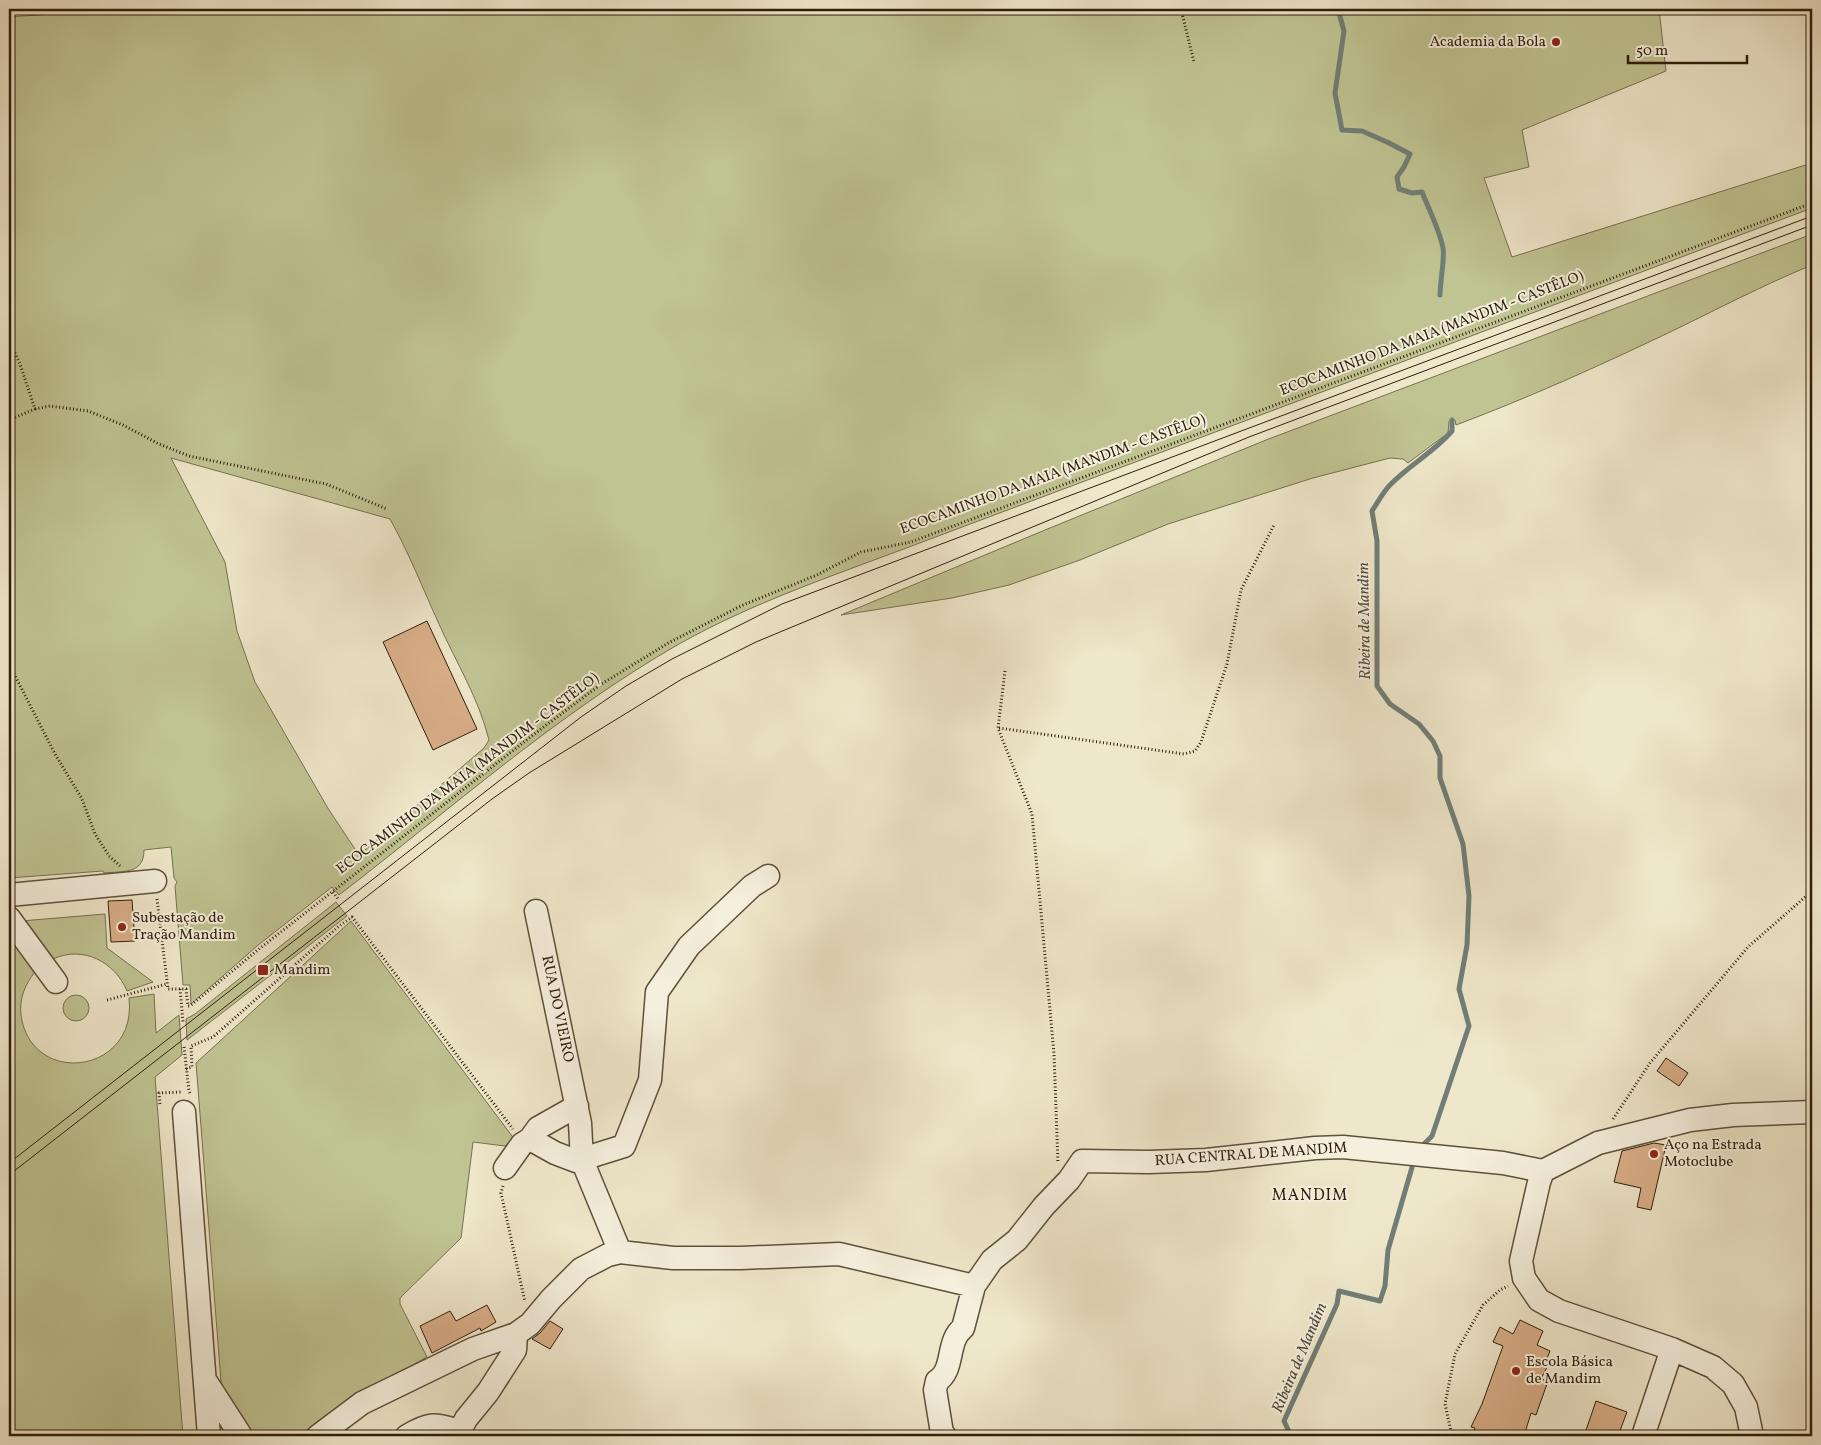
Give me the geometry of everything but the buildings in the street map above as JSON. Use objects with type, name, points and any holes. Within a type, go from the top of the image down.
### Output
[{"type":"street","points":[[530,1139],[555,1153],[576,1161],[624,1146],[650,1080],[657,992],[689,946],[752,886],[768,876]]},
{"type":"street","points":[[9,895],[156,888]]},
{"type":"street","name":"RUA DO VIEIRO","points":[[536,911],[580,1123],[582,1160],[620,1252]]},
{"type":"street","points":[[9,918],[56,982]]},
{"type":"street","points":[[188,1100],[209,1436]]},
{"type":"street","points":[[505,1168],[522,1144],[530,1139],[538,1128],[576,1106]]},
{"type":"street","points":[[1752,1436],[1746,1407],[1733,1384],[1713,1367],[1672,1349],[1559,1311],[1539,1300],[1524,1278],[1521,1261],[1543,1171],[1598,1143],[1690,1120],[1733,1115],[1812,1112]]},
{"type":"street","name":"RUA CENTRAL DE MANDIM","points":[[974,1286],[992,1260],[1017,1240],[1082,1161],[1149,1162],[1206,1160],[1315,1148],[1344,1147],[1503,1163],[1543,1171]]},
{"type":"street","points":[[407,1436],[424,1426],[438,1425],[459,1434],[515,1350],[523,1329],[581,1269],[608,1255],[620,1252],[673,1258],[742,1258],[839,1254],[974,1286],[963,1328],[958,1332],[952,1345],[943,1378],[938,1381],[935,1390],[942,1433],[945,1436]]},
{"type":"street","points":[[318,1436],[362,1403],[473,1349],[523,1329]]},
{"type":"street","points":[[1643,1436],[1672,1349]]},
{"type":"street","points":[[205,1380],[241,1436]]},
{"type":"path","points":[[1181,9],[1194,62]]},
{"type":"path","name":"ECOCAMINHO DA MAIA (MANDIM - CASTÊLO)","points":[[180,989],[186,988],[188,1006],[190,1006],[259,949],[600,685],[670,642],[743,605],[818,575],[861,552],[911,542],[1812,203]]},
{"type":"path","points":[[9,340],[20,364],[35,409]]},
{"type":"path","points":[[9,420],[35,409],[50,406],[88,411],[189,456],[326,484],[387,508]]},
{"type":"path","points":[[998,728],[1184,754],[1195,751],[1201,742],[1227,664],[1241,590],[1274,525]]},
{"type":"path","points":[[9,664],[55,754],[82,799],[94,834],[109,856],[122,868],[120,871]]},
{"type":"path","points":[[1005,671],[998,728],[1032,814],[1054,1054],[1057,1162],[1068,1180]]},
{"type":"path","points":[[156,888],[168,989],[180,989],[183,1022]]},
{"type":"path","points":[[334,891],[339,900]]},
{"type":"path","points":[[1598,1143],[1650,1063],[1748,947],[1812,891]]},
{"type":"path","points":[[186,1069],[192,1068],[191,1046],[213,1038],[351,916],[515,1132],[530,1139]]},
{"type":"path","points":[[108,1000],[167,984]]},
{"type":"path","points":[[160,1104],[159,1093],[188,1100],[184,1047]]},
{"type":"path","points":[[505,1168],[502,1193],[523,1329]]},
{"type":"path","points":[[1452,1436],[1445,1404],[1455,1354],[1483,1304],[1500,1290],[1524,1278]]},
{"type":"green space","points":[[123,9],[1659,9],[1666,71],[1522,130],[1529,167],[1484,178],[1512,257],[1812,163],[1812,208],[822,580],[764,603],[707,629],[634,671],[547,732],[339,895],[332,887],[257,946],[191,1004],[190,985],[183,985],[175,886],[177,882],[174,878],[171,847],[144,850],[140,864],[131,870],[9,878],[9,17]],"holes":[[[171,458],[390,519],[473,695],[489,740],[484,748],[359,855],[329,810],[255,682],[237,631],[225,562]]]},
{"type":"green space","points":[[1812,234],[1812,265],[1616,358],[1537,393],[1456,425],[1455,420],[1449,421],[1448,433],[1408,463],[1403,459],[1390,458],[1313,478],[1168,524],[1080,560],[1009,585],[952,598],[841,615],[1266,440]]},
{"type":"green space","points":[[336,902],[347,916],[187,1040],[186,1019],[195,1014]]},
{"type":"green space","points":[[105,914],[107,948],[153,982],[127,991],[115,972],[97,959],[76,954],[64,955],[53,959],[21,921]]},
{"type":"green space","points":[[351,921],[515,1140],[505,1146],[473,1142],[461,1238],[400,1298],[400,1304],[427,1357],[365,1391],[309,1436],[250,1436],[222,1394],[196,1063]]},
{"type":"green space","points":[[9,933],[44,980],[35,972],[28,982],[21,1003],[21,1015],[29,1038],[43,1054],[62,1062],[82,1062],[101,1056],[117,1043],[127,1024],[129,998],[154,994],[156,1033],[179,1015],[182,1055],[155,1077],[183,1436],[9,1436]]},
{"type":"green space","points":[[76,995],[85,999],[89,1008],[85,1017],[76,1021],[67,1017],[63,1008],[67,999]]},
{"type":"waterway","name":"Ribeira de Mandim","points":[[1338,9],[1344,31],[1335,93],[1342,130],[1362,131],[1410,154],[1397,177],[1399,189],[1412,193],[1422,192],[1436,226],[1443,252],[1440,295]]},
{"type":"waterway","name":"Ribeira de Mandim","points":[[1423,1145],[1432,1136],[1469,1026],[1459,989],[1467,945],[1469,896],[1463,844],[1440,778],[1440,756],[1433,741],[1419,724],[1390,704],[1377,686],[1377,541],[1372,511],[1390,485],[1445,439],[1452,431],[1452,420]]},
{"type":"waterway","name":"Ribeira de Mandim","points":[[1291,1436],[1284,1421],[1337,1304],[1339,1291],[1380,1301],[1385,1286],[1388,1250],[1413,1164]]},
{"type":"tram line","points":[[9,1163],[581,717],[626,686],[672,659],[782,604],[1812,216]]},
{"type":"tram line","points":[[9,1175],[492,799],[529,773],[682,679],[756,642],[1249,437],[1812,225]]},
{"type":"place","name":"Academia da Bola","points":[[1556,42]]},
{"type":"place","name":"Subestação de Tração Mandim","points":[[122,927]]},
{"type":"place","name":"Mandim","points":[[263,970]]},
{"type":"place","name":"Aço na Estrada Motoclube","points":[[1654,1154]]},
{"type":"place","name":"Escola Básica de Mandim","points":[[1516,1371]]},
{"type":"district","name":"MANDIM","points":[[1310,1196]]}]
